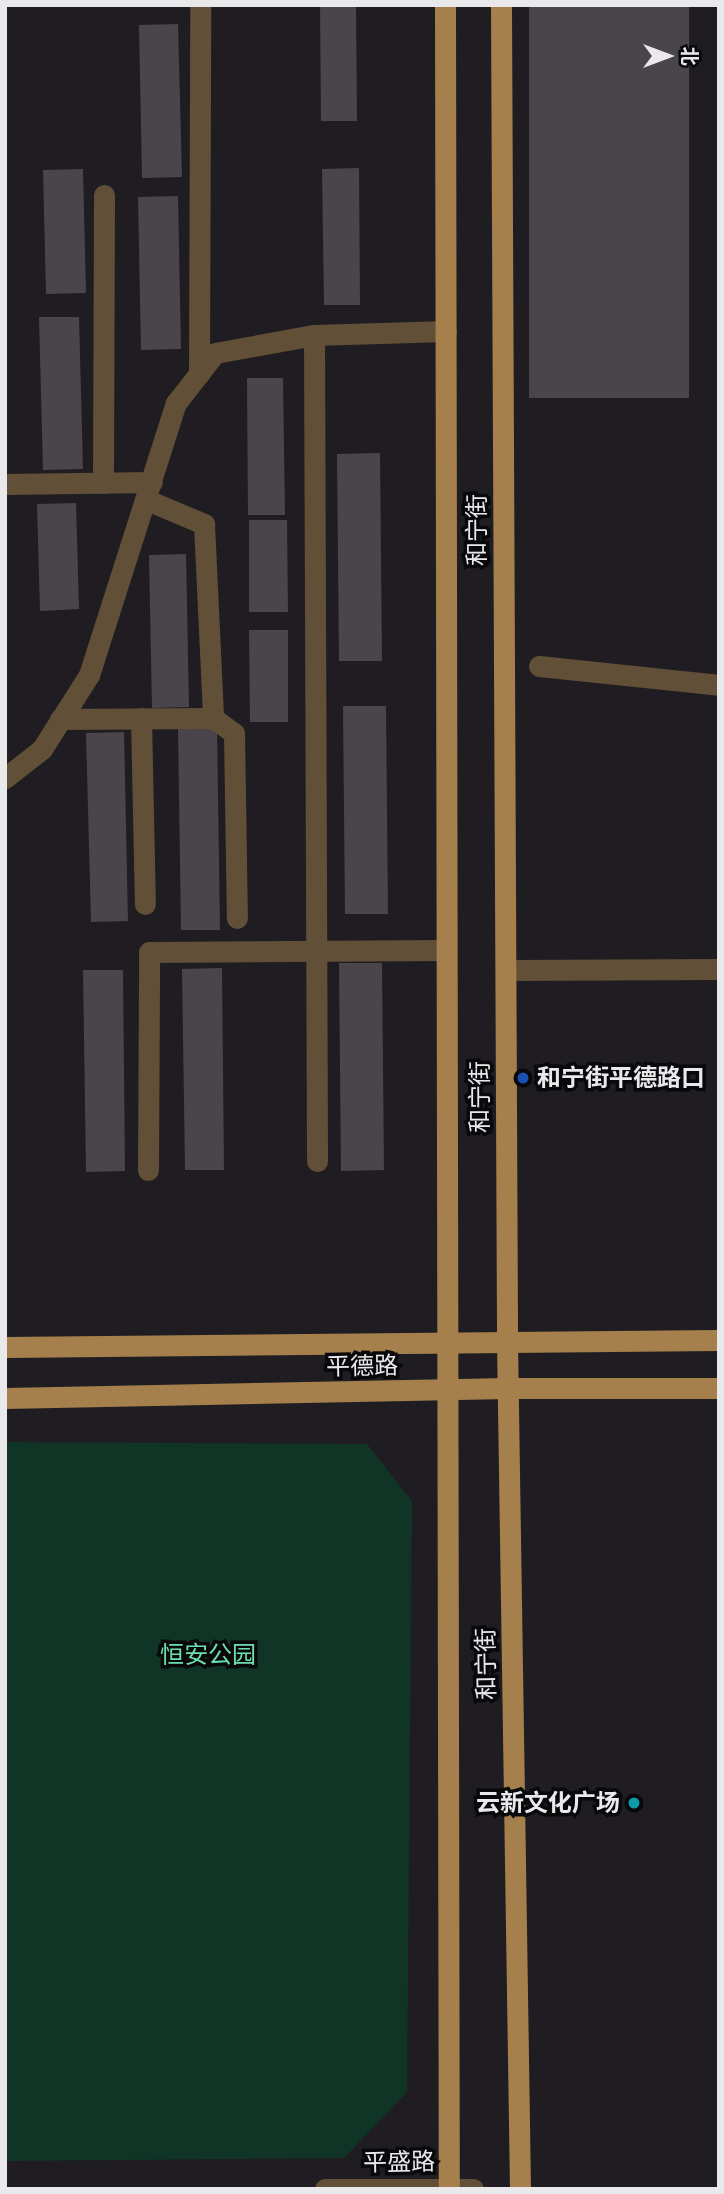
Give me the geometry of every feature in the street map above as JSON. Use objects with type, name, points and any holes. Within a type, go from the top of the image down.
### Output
[{"type":"main road","name":"和宁街","points":[[445,5],[445,1343],[449,2188]]},
{"type":"main road","name":"和宁街","points":[[501,5],[508,1388],[520,2189]]},
{"type":"main road","name":"平德路","points":[[5,1347],[719,1340]]},
{"type":"main road","name":"平德路","points":[[5,1398],[508,1388],[719,1388]]},
{"type":"street","points":[[199,374],[200,5]]},
{"type":"street","points":[[103,195],[103,483]]},
{"type":"street","points":[[5,778],[42,749],[89,675],[176,403],[215,353],[314,335],[446,331]]},
{"type":"street","points":[[314,335],[317,1161]]},
{"type":"street","points":[[5,484],[103,483],[150,491],[204,524],[213,718]]},
{"type":"street","points":[[539,666],[719,685]]},
{"type":"street","points":[[141,718],[145,904]]},
{"type":"street","points":[[60,719],[213,718],[234,733],[237,918]]},
{"type":"street","points":[[148,1170],[149,952],[446,950]]},
{"type":"street","points":[[506,970],[719,969]]},
{"type":"street","name":"平盛路","points":[[325,2189],[473,2189]]},
{"type":"green space","name":"恒安公园","points":[[5,1442],[367,1444],[412,1501],[407,2092],[344,2158],[5,2161]]},
{"type":"building","points":[[320,5],[356,5],[357,121],[321,121]]},
{"type":"building","points":[[529,5],[689,5],[689,398],[529,398]]},
{"type":"building","points":[[178,24],[182,177],[142,178],[139,25]]},
{"type":"building","points":[[359,168],[360,305],[324,305],[322,169]]},
{"type":"building","points":[[83,169],[86,293],[46,294],[43,170]]},
{"type":"building","points":[[178,196],[181,349],[141,350],[138,197]]},
{"type":"building","points":[[39,317],[79,317],[83,469],[43,470]]},
{"type":"building","points":[[247,378],[283,378],[285,515],[248,515]]},
{"type":"building","points":[[380,453],[382,661],[339,661],[337,454]]},
{"type":"building","points":[[76,503],[79,609],[40,611],[37,504]]},
{"type":"building","points":[[249,520],[287,520],[288,612],[249,612]]},
{"type":"building","points":[[186,554],[189,707],[152,708],[149,555]]},
{"type":"building","points":[[249,630],[288,630],[288,722],[250,722]]},
{"type":"building","points":[[343,706],[386,706],[388,914],[345,914]]},
{"type":"building","points":[[217,728],[220,930],[181,930],[178,729]]},
{"type":"building","points":[[124,732],[128,921],[91,922],[86,733]]},
{"type":"building","points":[[339,963],[382,963],[384,1170],[341,1171]]},
{"type":"building","points":[[222,968],[224,1170],[185,1170],[182,969]]},
{"type":"building","points":[[83,970],[123,970],[125,1171],[86,1172]]},
{"type":"place","name":"和宁街平德路口","points":[[523,1078]]},
{"type":"place","name":"云新文化广场","points":[[634,1803]]}]
